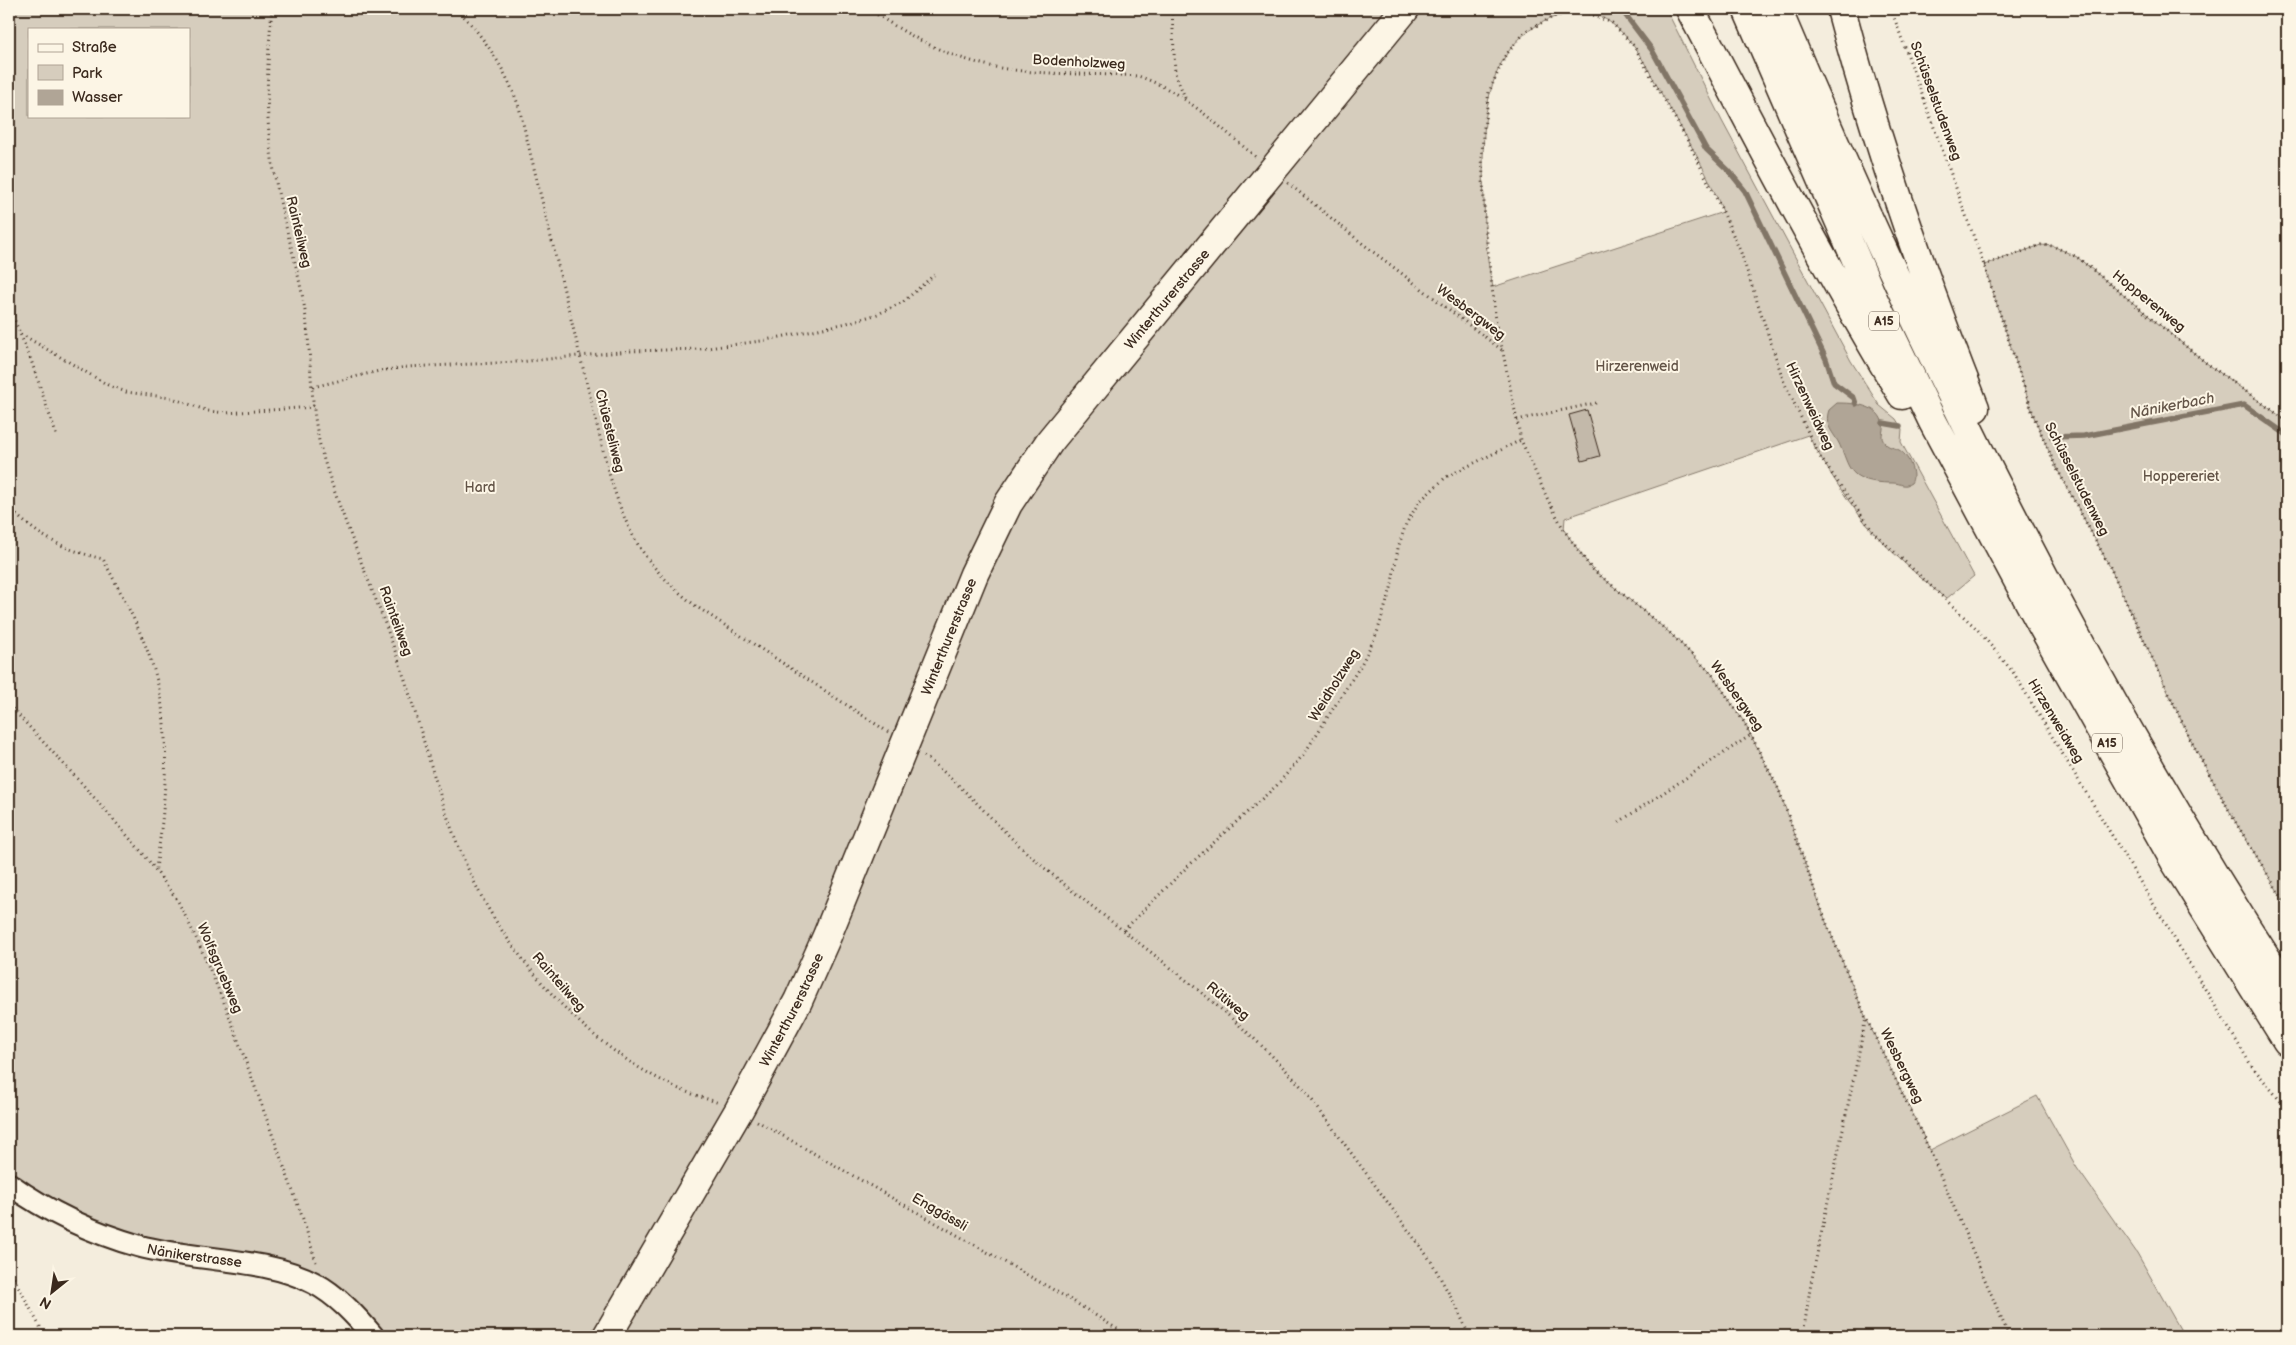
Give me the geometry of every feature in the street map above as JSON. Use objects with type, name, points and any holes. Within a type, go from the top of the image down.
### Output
[{"type":"main road","name":"Winterthurerstrasse","points":[[607,1336],[739,1110],[808,981],[974,574],[1008,504],[1050,441],[1271,169],[1405,9]]},
{"type":"main road","points":[[1690,9],[1858,322],[2041,624]]},
{"type":"main road","name":"A15","points":[[1747,9],[1872,296],[1933,422],[2041,624],[2174,860],[2287,1041]]},
{"type":"main road","name":"A15","points":[[1777,9],[1830,136],[1903,297],[2038,567],[2151,768],[2243,922],[2287,990]]},
{"type":"main road","points":[[1841,9],[1865,100],[1910,236],[1942,323],[2038,567]]},
{"type":"street","name":"Nänikerstrasse","points":[[9,1184],[66,1218],[112,1237],[170,1253],[271,1268],[300,1277],[324,1289],[348,1309],[372,1336]]},
{"type":"path","name":"Rainteilweg","points":[[272,9],[267,80],[270,141],[274,171],[303,298],[314,407],[324,458],[404,676],[454,841],[476,889],[503,932],[539,979],[576,1020],[614,1051],[667,1084],[739,1110]]},
{"type":"path","name":"Chüesteliweg","points":[[457,9],[486,42],[510,83],[518,107],[608,470],[620,509],[632,538],[649,564],[673,588],[697,607],[905,743]]},
{"type":"path","name":"Bodenholzweg","points":[[870,9],[917,39],[965,60],[1013,69],[1138,76],[1170,89],[1187,100],[1271,169]]},
{"type":"path","points":[[1172,9],[1175,73],[1187,100]]},
{"type":"path","name":"Schüsselstudenweg","points":[[1892,9],[1984,265],[2034,417],[2056,465],[2110,567],[2189,737],[2241,831],[2287,906]]},
{"type":"path","name":"Hirzenweidweg","points":[[1503,350],[1495,314],[1485,224],[1483,134],[1490,92],[1505,56],[1526,31],[1553,17],[1572,12],[1588,13],[1612,23],[1634,46],[1689,143],[1741,253],[1786,388],[1808,435],[1829,471],[1879,538],[1977,629],[2013,672],[2251,1065],[2287,1109]]},
{"type":"path","name":"Wesbergweg","points":[[1271,169],[1363,244],[1503,350],[1521,440],[1560,522],[1591,568],[1670,633],[1712,674],[1751,736],[1779,790],[1826,922],[1866,1018],[1930,1151],[2009,1336]]},
{"type":"path","name":"Hopperenweg","points":[[1984,265],[2041,245],[2053,246],[2070,253],[2205,362],[2287,421]]},
{"type":"path","points":[[313,387],[379,371],[723,347],[847,324],[890,309],[903,302],[934,275]]},
{"type":"path","points":[[9,307],[21,334],[57,436]]},
{"type":"path","points":[[21,334],[108,385],[126,392],[172,398],[208,411],[226,413],[314,407]]},
{"type":"path","points":[[1517,420],[1596,403]]},
{"type":"path","name":"Weidholzweg","points":[[1124,930],[1185,869],[1277,785],[1304,754],[1361,665],[1377,633],[1391,588],[1398,548],[1406,524],[1419,502],[1446,477],[1521,440]]},
{"type":"path","points":[[9,508],[34,531],[48,540],[71,550],[103,559],[143,639],[161,699],[164,754],[163,796],[156,868]]},
{"type":"path","name":"Wolfsgruebweg","points":[[9,705],[156,868],[187,919],[222,998],[303,1219],[324,1289]]},
{"type":"path","points":[[1619,822],[1751,736]]},
{"type":"path","name":"Rütiweg","points":[[905,743],[954,781],[1023,850],[1124,930],[1259,1042],[1306,1092],[1431,1261],[1459,1312],[1469,1336]]},
{"type":"path","points":[[1803,1336],[1810,1288],[1866,1018]]},
{"type":"path","name":"Enggässli","points":[[739,1110],[1073,1301],[1128,1336]]},
{"type":"path","points":[[9,1269],[45,1336]]},
{"type":"green space","points":[[9,9],[1666,9],[1722,121],[1851,361],[1879,405],[1896,419],[1902,429],[1901,442],[1974,576],[1946,599],[1909,568],[1865,523],[1839,486],[1808,435],[1565,518],[1564,530],[1591,568],[1670,633],[1712,674],[1744,722],[1779,790],[1826,922],[1866,1018],[1930,1150],[2037,1096],[2077,1168],[2137,1253],[2184,1336],[373,1336],[324,1289],[170,1253],[9,1184]],"holes":[[[1572,12],[1582,12],[1607,20],[1636,49],[1711,183],[1723,212],[1493,287],[1486,244],[1483,171],[1486,112],[1492,85],[1503,60],[1519,39],[1542,23]]]},
{"type":"green space","name":"Hoppereriet","points":[[2041,245],[2053,246],[2077,257],[2205,362],[2287,421],[2287,906],[2236,823],[2189,737],[2110,567],[2055,465],[2034,417],[1984,265]]},
{"type":"water","points":[[1837,403],[1857,404],[1877,413],[1883,425],[1883,441],[1888,446],[1902,452],[1908,460],[1913,475],[1911,483],[1904,485],[1874,482],[1864,479],[1853,472],[1829,426],[1829,410]]},
{"type":"building","points":[[1587,410],[1600,456],[1582,461],[1569,415]]},
{"type":"waterway","points":[[1621,9],[1652,50],[1706,149],[1729,171],[1745,191],[1826,359],[1834,383],[1854,398],[1856,404]]},
{"type":"waterway","name":"Nänikerbach","points":[[2052,437],[2084,436],[2244,405],[2287,435]]},
{"type":"waterway","points":[[1883,423],[1900,426]]},
{"type":"park label","name":"Hirzerenweid","points":[[1637,366]]},
{"type":"park label","name":"Hard","points":[[480,487]]}]
